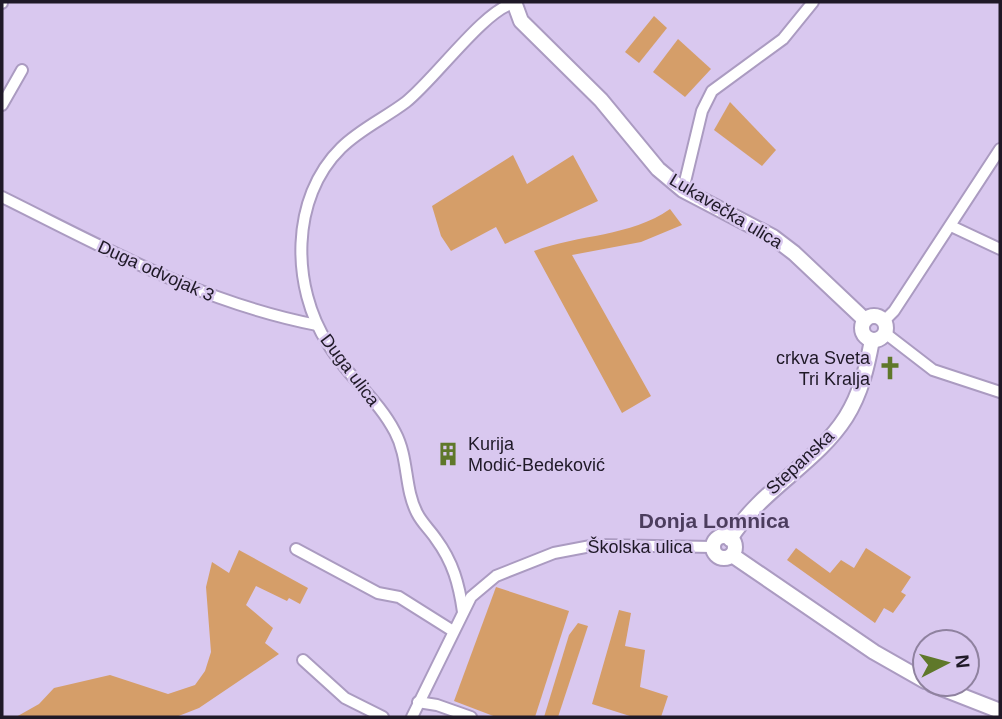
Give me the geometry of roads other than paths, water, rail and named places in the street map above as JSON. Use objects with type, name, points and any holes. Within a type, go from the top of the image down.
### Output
[{"type":"street","name":"Lukavečka ulica","points":[[514,2],[521,21],[601,100],[644,155],[683,190],[766,233],[794,253],[865,320]]},
{"type":"street","name":"Duga ulica","points":[[463,612],[454,568],[414,507],[403,452],[396,433],[347,372],[317,325],[303,284],[301,256],[304,229],[319,178],[341,148],[413,96],[491,14],[514,2]]},
{"type":"street","points":[[683,190],[702,111],[712,91],[783,40],[813,2]]},
{"type":"street","points":[[2,105],[22,70]]},
{"type":"street","points":[[1000,149],[880,331],[863,333],[865,320],[873,316],[880,331],[933,370],[1000,392]]},
{"type":"street","name":"Duga odvojak 3","points":[[2,197],[186,288],[275,317],[317,325]]},
{"type":"street","points":[[951,226],[1000,249]]},
{"type":"street","name":"Stepanska","points":[[730,539],[756,504],[820,447],[845,418],[863,380],[880,331]]},
{"type":"street","name":"Školska ulica","points":[[713,547],[719,538],[730,539]]},
{"type":"street","points":[[730,539],[734,544],[732,555]]},
{"type":"street","name":"Školska ulica","points":[[463,612],[471,597],[487,581],[554,553],[596,545],[713,547]]},
{"type":"street","name":"Školska ulica","points":[[713,547],[718,557],[726,558],[732,555],[874,652],[911,673]]},
{"type":"street","points":[[296,549],[378,593],[399,597],[453,631]]},
{"type":"street","points":[[412,717],[463,612]]},
{"type":"street","points":[[303,660],[345,698],[383,717]]},
{"type":"street","points":[[428,680],[443,706]]},
{"type":"street","points":[[967,698],[1000,711]]},
{"type":"street","points":[[418,702],[443,706],[471,717]]},
{"type":"place","name":"crkva Sveta Tri Kralja","points":[[890,368]]},
{"type":"place","name":"Kurija Modić-Bedeković","points":[[448,454]]},
{"type":"district","name":"Donja Lomnica","points":[[714,520]]}]
